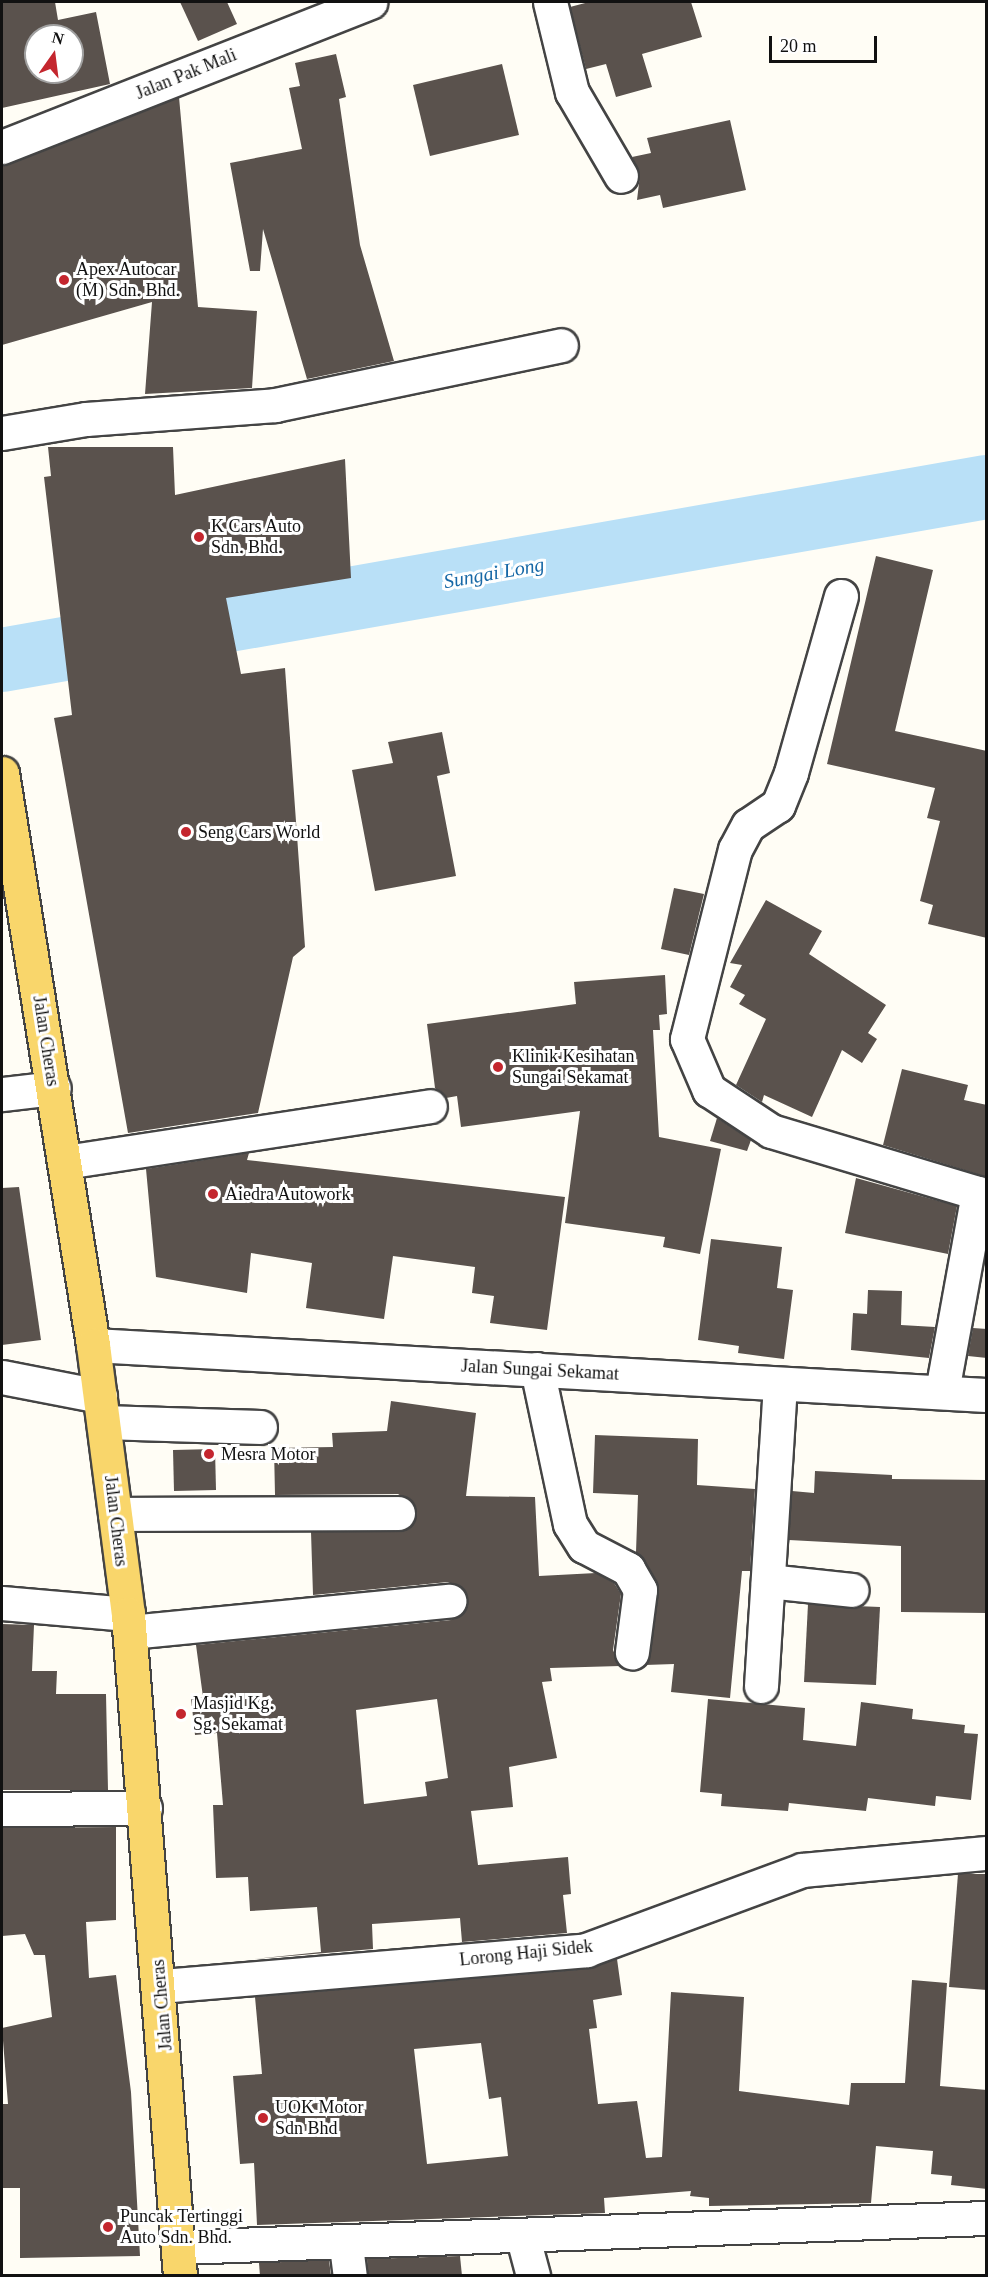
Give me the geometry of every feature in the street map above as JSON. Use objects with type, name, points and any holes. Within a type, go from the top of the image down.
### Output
[{"type":"main road","name":"Jalan Cheras","points":[[2,773],[93,1345],[129,1623],[161,1986],[180,2261]]},
{"type":"street","name":"Jalan Pak Mali","points":[[2,147],[369,2]]},
{"type":"street","points":[[550,2],[572,92],[621,176]]},
{"type":"street","points":[[2,434],[86,419],[275,405],[561,345]]},
{"type":"street","points":[[841,596],[791,773],[778,805],[748,825],[735,849],[687,1039],[709,1090],[771,1131],[982,1189],[942,1392]]},
{"type":"street","points":[[2,1094],[54,1089]]},
{"type":"street","points":[[65,1162],[430,1106]]},
{"type":"street","name":"Jalan Sungai Sekamat","points":[[93,1345],[537,1369],[780,1387],[987,1395]]},
{"type":"street","points":[[537,1369],[570,1524],[584,1546],[628,1569],[640,1590],[632,1652]]},
{"type":"street","points":[[2,1377],[102,1409],[260,1427]]},
{"type":"street","points":[[761,1686],[780,1387]]},
{"type":"street","points":[[115,1514],[398,1513]]},
{"type":"street","points":[[768,1581],[852,1590]]},
{"type":"street","points":[[2,1603],[129,1623],[449,1601]]},
{"type":"street","points":[[2,1809],[145,1808]]},
{"type":"street","name":"Lorong Haji Sidek","points":[[161,1986],[586,1950],[802,1870],[987,1853]]},
{"type":"street","points":[[180,2261],[348,2260],[523,2238],[987,2218]]},
{"type":"street","points":[[523,2238],[533,2276]]},
{"type":"building","points":[[2,2],[55,2],[58,20],[96,12],[110,84],[2,108]]},
{"type":"building","points":[[180,2],[227,2],[237,24],[198,41]]},
{"type":"building","points":[[589,2],[691,2],[702,37],[642,54],[652,87],[616,97],[606,64],[586,69],[570,7]]},
{"type":"building","points":[[336,54],[346,97],[339,99],[360,245],[394,361],[307,379],[263,229],[260,271],[250,271],[230,163],[302,149],[289,88],[300,86],[295,63]]},
{"type":"building","points":[[502,64],[519,135],[430,156],[413,85]]},
{"type":"building","points":[[179,97],[198,307],[257,311],[252,388],[145,394],[152,302],[2,345],[2,165]]},
{"type":"building","points":[[730,120],[746,190],[663,208],[660,195],[637,200],[640,175],[632,157],[651,153],[647,138]]},
{"type":"building","name":"Seng Cars World","points":[[48,447],[173,447],[175,495],[345,459],[351,578],[226,598],[241,674],[285,668],[305,947],[293,957],[258,1113],[128,1133],[54,718],[72,715],[44,477],[51,476]]},
{"type":"building","points":[[876,556],[933,570],[895,731],[987,751],[987,938],[928,924],[933,905],[920,901],[940,821],[927,818],[935,788],[827,764]]},
{"type":"building","points":[[442,732],[450,773],[437,776],[456,876],[375,891],[352,770],[393,763],[388,742]]},
{"type":"building","points":[[674,888],[704,894],[689,955],[661,949]]},
{"type":"building","points":[[766,900],[822,931],[809,954],[886,1005],[868,1033],[877,1039],[862,1063],[842,1050],[812,1117],[764,1095],[762,1102],[736,1085],[766,1019],[739,1004],[745,995],[730,987],[742,965],[730,963]]},
{"type":"building","points":[[665,975],[667,1014],[659,1015],[660,1030],[653,1030],[659,1137],[721,1149],[700,1254],[663,1247],[665,1237],[565,1223],[580,1111],[461,1127],[457,1096],[446,1098],[435,1088],[427,1024],[576,1004],[574,982]]},
{"type":"building","points":[[902,1069],[968,1085],[964,1100],[987,1105],[987,1177],[883,1145]]},
{"type":"building","points":[[717,1118],[751,1140],[747,1151],[710,1141]]},
{"type":"building","points":[[249,1153],[247,1160],[565,1197],[547,1330],[490,1323],[494,1296],[472,1293],[475,1267],[393,1256],[384,1319],[306,1308],[312,1263],[251,1253],[247,1293],[156,1277],[146,1169]]},
{"type":"building","points":[[856,1178],[957,1206],[948,1254],[845,1233]]},
{"type":"building","points":[[19,1187],[41,1340],[2,1345],[2,1188]]},
{"type":"building","points":[[711,1239],[782,1247],[777,1288],[793,1290],[784,1359],[738,1353],[739,1346],[698,1340]]},
{"type":"building","points":[[868,1290],[902,1291],[901,1325],[935,1327],[929,1358],[851,1350],[853,1313],[867,1314]]},
{"type":"building","points":[[973,1328],[987,1329],[987,1358],[968,1356]]},
{"type":"building","points":[[391,1401],[476,1413],[466,1496],[535,1497],[539,1576],[596,1573],[614,1583],[621,1594],[613,1650],[620,1666],[550,1668],[552,1681],[542,1682],[557,1758],[509,1767],[513,1807],[471,1811],[478,1865],[568,1857],[571,1894],[563,1895],[567,1933],[462,1942],[460,1918],[372,1924],[373,1949],[253,1959],[321,1952],[317,1907],[250,1911],[248,1877],[216,1878],[213,1805],[223,1805],[217,1733],[195,1735],[191,1698],[203,1697],[196,1645],[451,1620],[466,1609],[465,1591],[448,1582],[313,1595],[311,1532],[399,1532],[414,1522],[414,1504],[398,1494],[275,1495],[274,1448],[333,1447],[332,1433],[387,1431]],"holes":[[[437,1699],[448,1778],[425,1782],[427,1796],[364,1804],[356,1710]]]},
{"type":"building","points":[[595,1435],[698,1439],[697,1485],[755,1489],[750,1571],[742,1571],[730,1698],[671,1692],[674,1664],[645,1665],[659,1592],[636,1552],[638,1495],[593,1493]]},
{"type":"building","points":[[215,1449],[216,1490],[174,1491],[173,1450]]},
{"type":"building","points":[[815,1471],[892,1475],[892,1479],[987,1480],[987,1613],[901,1612],[901,1546],[789,1540],[792,1491],[814,1493]]},
{"type":"building","points":[[808,1604],[880,1607],[876,1685],[804,1682]]},
{"type":"building","points":[[2,1624],[34,1625],[32,1671],[57,1671],[56,1694],[106,1694],[108,1790],[2,1790]]},
{"type":"building","points":[[708,1699],[805,1708],[803,1740],[856,1746],[861,1702],[913,1709],[912,1719],[965,1725],[964,1733],[978,1734],[971,1800],[936,1796],[935,1806],[868,1798],[866,1811],[789,1803],[788,1811],[721,1806],[722,1794],[700,1792]]},
{"type":"building","points":[[116,1827],[116,1920],[86,1922],[89,1978],[116,1975],[131,2092],[140,2256],[20,2258],[20,2188],[2,2188],[2,2104],[8,2104],[2,2028],[52,2017],[45,1955],[34,1955],[25,1934],[2,1936],[2,1828]]},
{"type":"building","points":[[958,1874],[987,1874],[987,1990],[949,1987]]},
{"type":"building","points":[[617,1959],[622,1995],[593,2000],[597,2028],[589,2029],[598,2104],[637,2101],[646,2158],[662,2157],[671,1992],[744,1997],[739,2091],[849,2105],[851,2083],[905,2083],[912,1980],[947,1983],[940,2086],[987,2090],[987,2189],[951,2185],[952,2176],[931,2174],[933,2151],[876,2146],[871,2203],[709,2206],[709,2198],[690,2196],[691,2191],[604,2198],[605,2213],[257,2225],[254,2163],[240,2164],[233,2076],[262,2074],[255,1997],[588,1969]],"holes":[[[481,2043],[489,2099],[501,2097],[508,2156],[427,2164],[414,2049]]]},
{"type":"building","points":[[460,2256],[462,2276],[368,2276],[367,2259]]},
{"type":"building","points":[[329,2260],[331,2276],[260,2276],[259,2263]]},
{"type":"waterway","name":"Sungai Long","points":[[2,660],[986,487]]},
{"type":"place","name":"Apex Autocar (M) Sdn. Bhd.","points":[[64,280]]},
{"type":"place","name":"K Cars Auto Sdn. Bhd.","points":[[199,537]]},
{"type":"place","name":"Seng Cars World","points":[[186,832]]},
{"type":"place","name":"Klinik Kesihatan Sungai Sekamat","points":[[498,1067]]},
{"type":"place","name":"Aiedra Autowork","points":[[213,1194]]},
{"type":"place","name":"Mesra Motor","points":[[209,1454]]},
{"type":"place","name":"Masjid Kg. Sg. Sekamat","points":[[181,1714]]},
{"type":"place","name":"UOK Motor Sdn Bhd","points":[[263,2118]]},
{"type":"place","name":"Puncak Tertinggi Auto Sdn. Bhd.","points":[[108,2227]]}]
